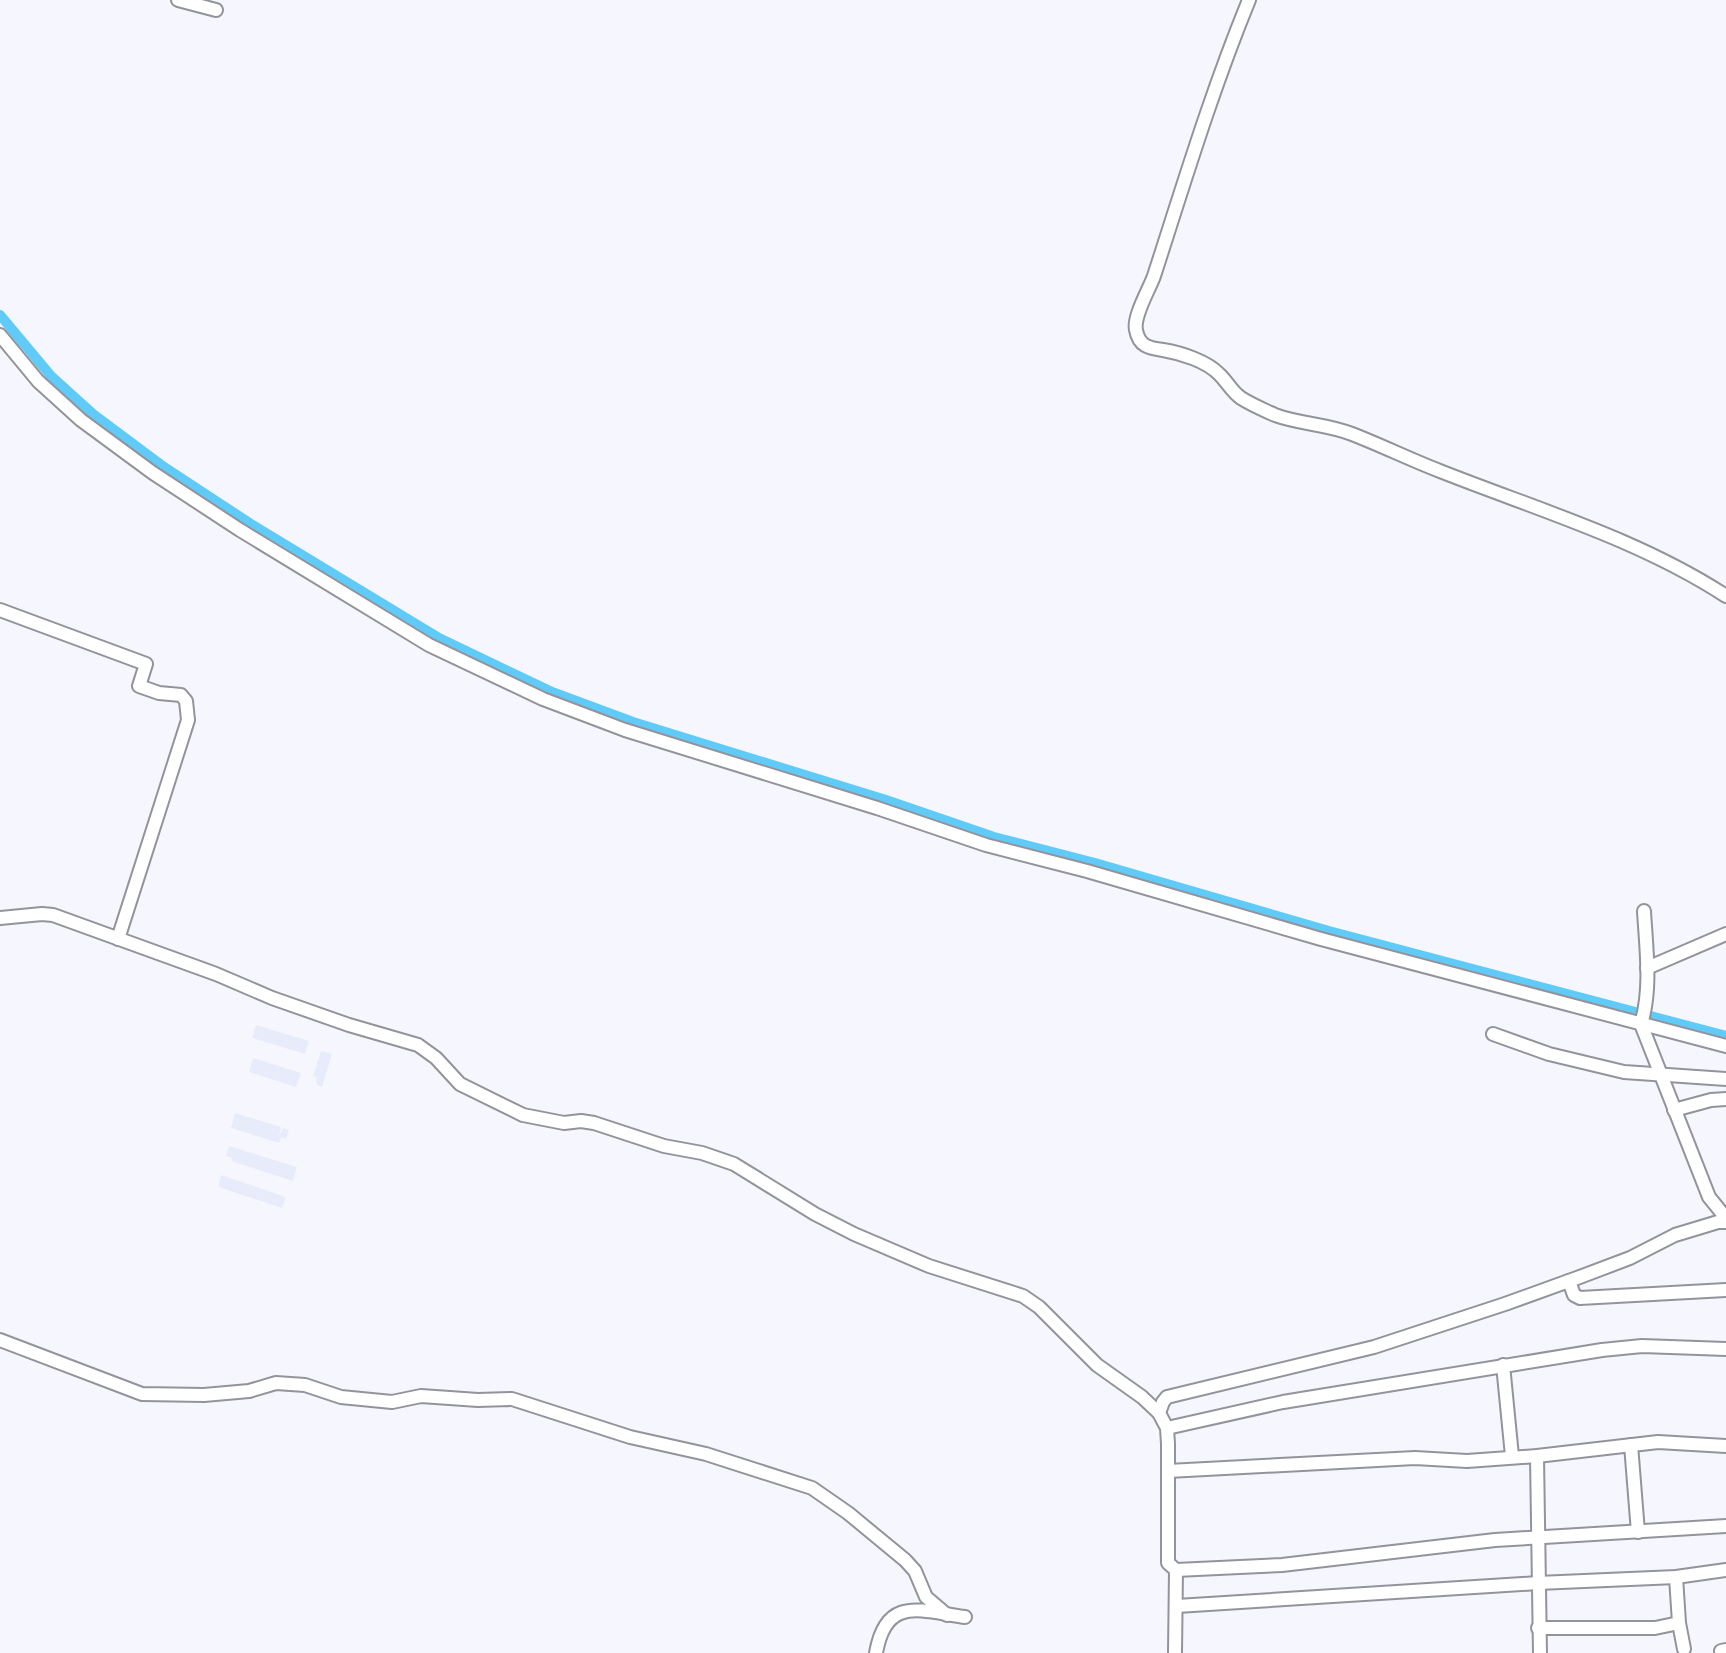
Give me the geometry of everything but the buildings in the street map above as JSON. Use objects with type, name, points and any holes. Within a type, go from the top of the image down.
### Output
[{"type":"street","points":[[178,0],[216,10]]},
{"type":"street","points":[[1249,0],[1195,145],[1153,276],[1136,318],[1140,341],[1151,349],[1176,353],[1209,367],[1240,397],[1278,416],[1350,433],[1663,560],[1726,596]]},
{"type":"street","points":[[0,335],[38,381],[66,407],[153,473],[240,530],[429,645],[542,699],[625,730],[877,807],[986,845],[1087,871],[1321,939],[1726,1046]]},
{"type":"street","points":[[0,610],[146,664],[139,686],[159,693],[181,695],[186,701],[188,720],[118,939]]},
{"type":"street","points":[[1159,1413],[1163,1402],[1174,1395],[1374,1347],[1569,1281],[1630,1258],[1675,1235],[1726,1220],[1709,1197],[1641,1024],[1647,968],[1644,911]]},
{"type":"street","points":[[0,918],[52,915],[349,1025],[418,1045],[436,1058],[460,1084],[523,1115],[564,1123],[581,1121],[594,1124],[734,1164],[815,1214],[854,1234],[929,1266],[1023,1296],[1039,1307],[1097,1366],[1142,1397],[1159,1413],[1167,1428],[1168,1563],[1177,1570],[1282,1564],[1471,1542],[1726,1526]]},
{"type":"street","points":[[1647,968],[1726,934]]},
{"type":"street","points":[[1493,1034],[1549,1054],[1624,1072],[1726,1079]]},
{"type":"street","points":[[1674,1110],[1726,1099]]},
{"type":"street","points":[[1569,1281],[1574,1295],[1580,1298],[1726,1290]]},
{"type":"street","points":[[0,1340],[142,1394],[204,1395],[249,1391],[275,1383],[305,1385],[341,1397],[392,1402],[421,1396],[478,1400],[512,1399],[629,1437],[706,1454],[811,1488],[848,1513],[905,1560],[915,1571],[926,1597],[947,1615]]},
{"type":"street","points":[[1167,1428],[1283,1402],[1620,1348],[1726,1349]]},
{"type":"street","points":[[1503,1365],[1512,1456]]},
{"type":"street","points":[[1168,1471],[1415,1458],[1467,1461],[1673,1442],[1726,1446]]},
{"type":"street","points":[[1631,1445],[1637,1532]]},
{"type":"street","points":[[1537,1456],[1540,1653]]},
{"type":"street","points":[[1175,1653],[1177,1570]]},
{"type":"street","points":[[1177,1606],[1676,1577],[1726,1570]]},
{"type":"street","points":[[1676,1577],[1684,1649]]},
{"type":"street","points":[[876,1653],[886,1622],[898,1612],[912,1609],[965,1617]]},
{"type":"street","points":[[1538,1628],[1655,1628],[1679,1623]]},
{"type":"shaded area","points":[[256,1025],[309,1041],[305,1054],[252,1038]]},
{"type":"shaded area","points":[[321,1051],[332,1054],[322,1087],[317,1085],[316,1077],[313,1076]]},
{"type":"shaded area","points":[[253,1058],[301,1073],[296,1087],[249,1072]]},
{"type":"shaded area","points":[[235,1113],[281,1127],[279,1137],[283,1128],[289,1130],[286,1139],[281,1137],[279,1143],[231,1128]]},
{"type":"shaded area","points":[[229,1146],[297,1167],[293,1181],[231,1161],[232,1158],[226,1156]]},
{"type":"shaded area","points":[[221,1175],[286,1197],[282,1208],[218,1187]]},
{"type":"waterway","points":[[0,315],[51,376],[93,414],[164,467],[251,524],[439,638],[552,692],[633,722],[886,800],[994,837],[1095,863],[1329,931],[1726,1036]]}]
